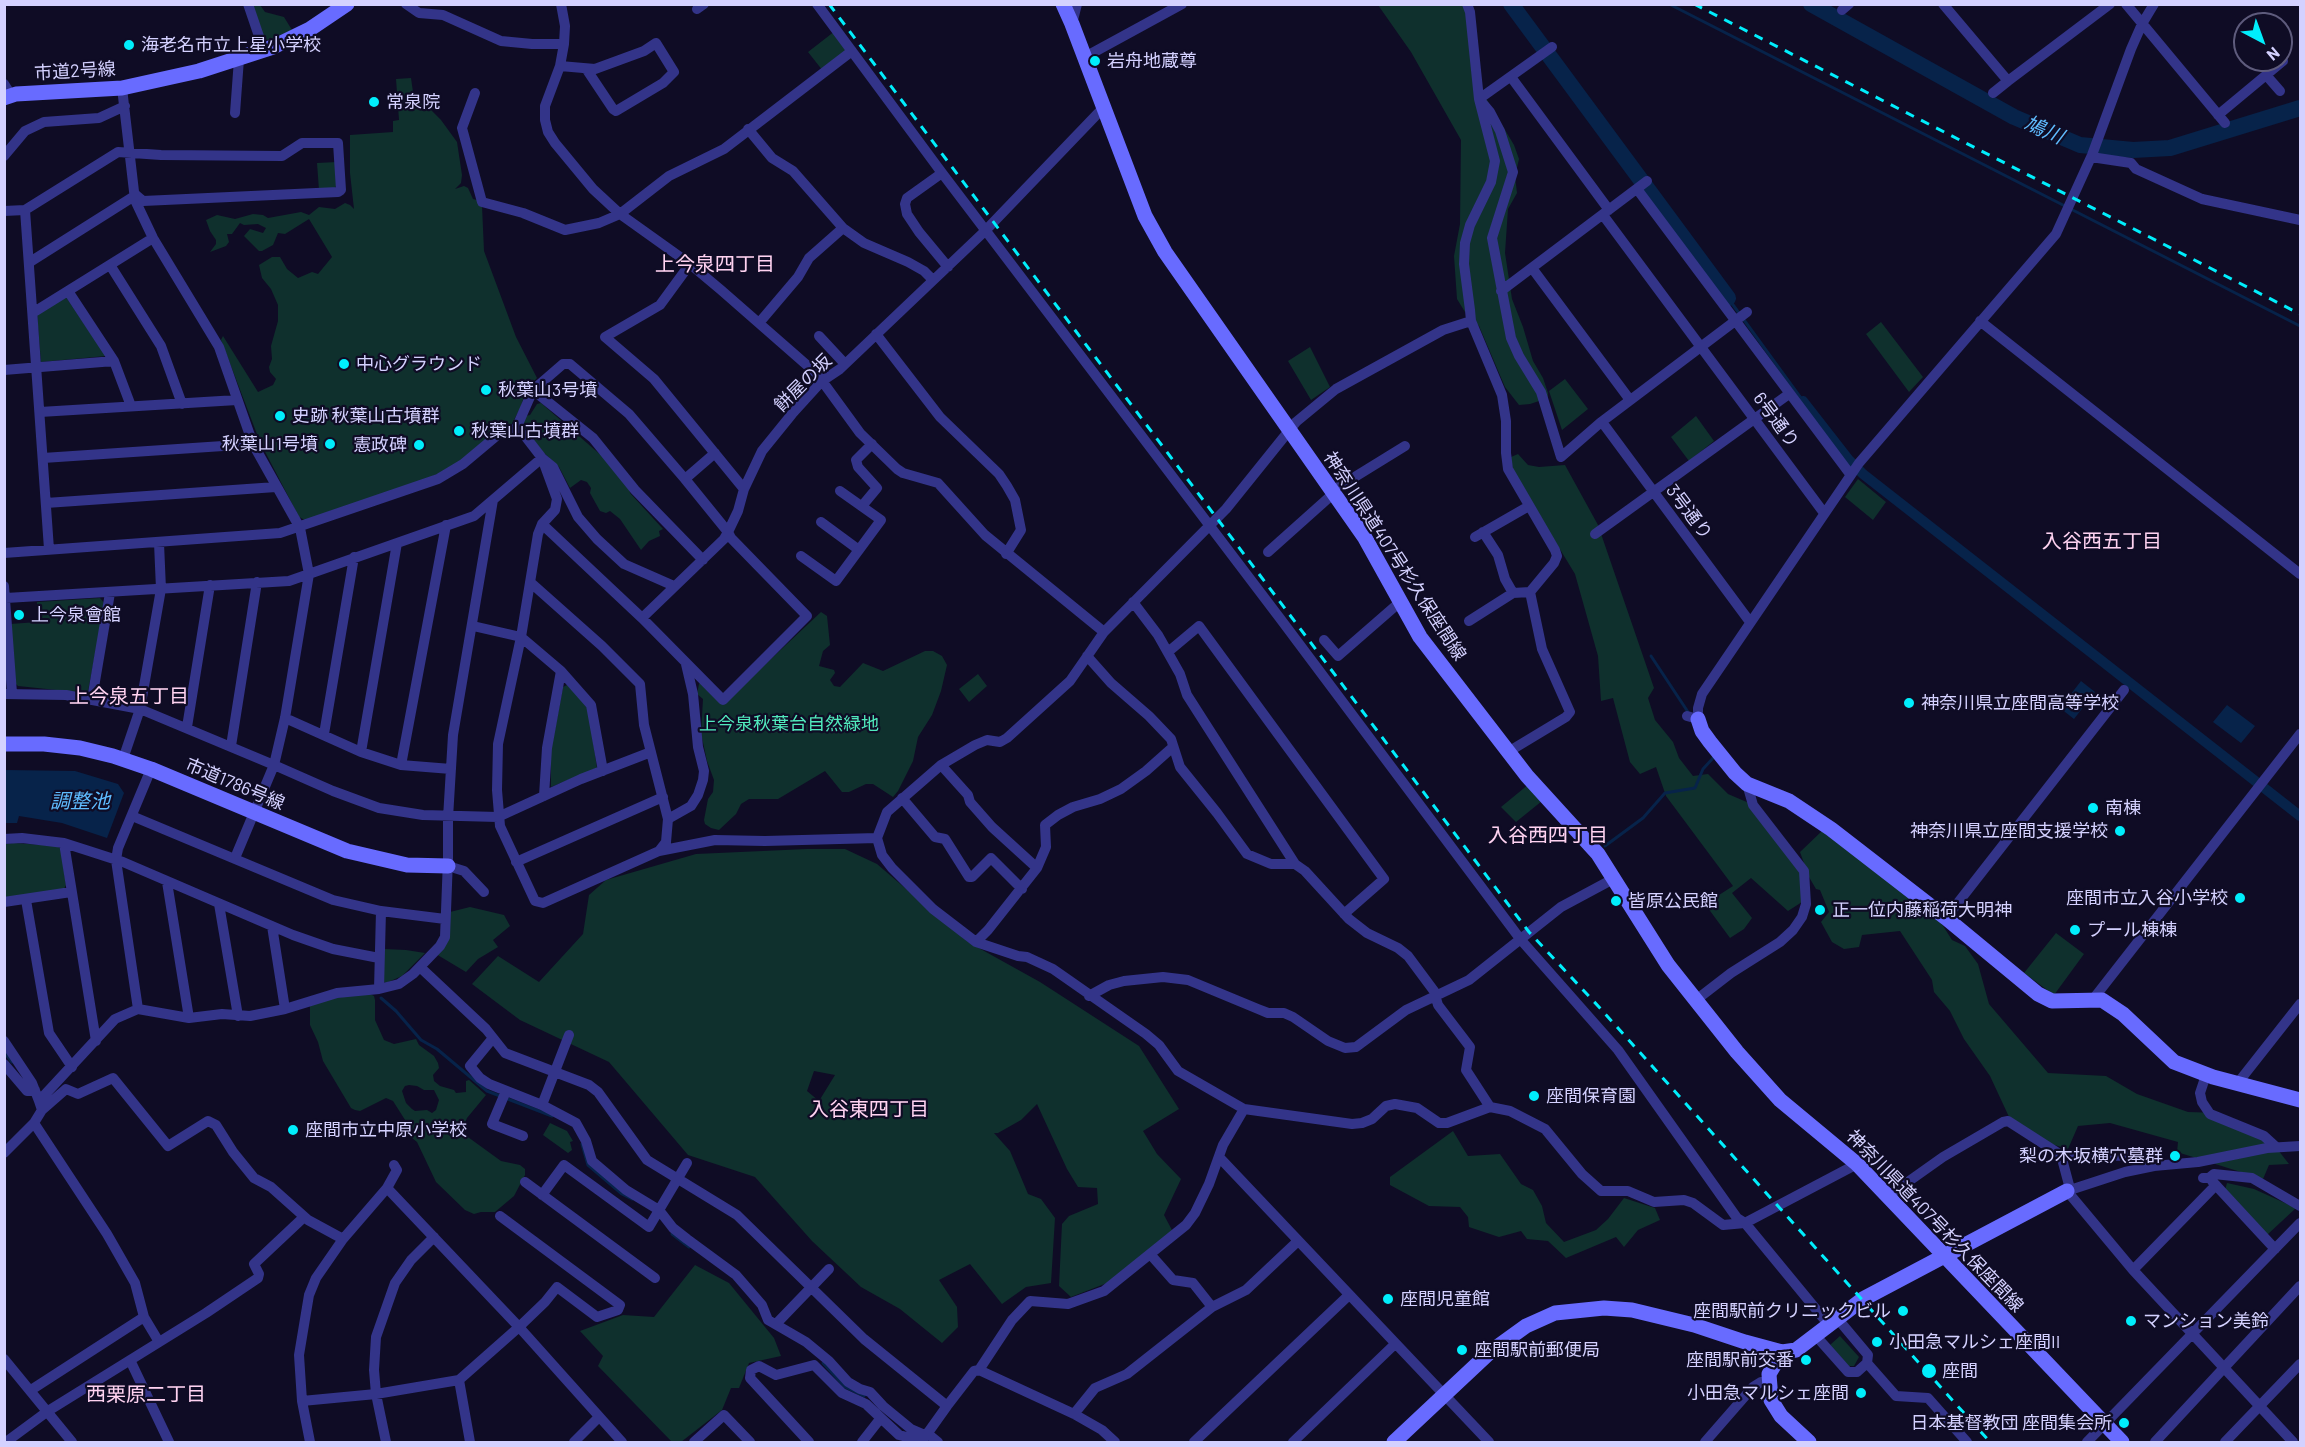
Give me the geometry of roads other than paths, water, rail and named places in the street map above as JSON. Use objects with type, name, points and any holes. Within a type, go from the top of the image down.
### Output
[{"type":"street","points":[[249,4],[264,51]]},
{"type":"street","name":"市道2号線","points":[[6,92],[122,88],[159,81],[264,51],[310,29],[347,4]]},
{"type":"street","points":[[406,4],[419,13],[443,15],[501,41],[564,44]]},
{"type":"street","points":[[561,4],[565,26],[564,44],[560,66],[545,106],[544,120],[548,132],[593,189],[620,214],[690,264],[759,323],[822,381],[845,415],[903,473],[938,483],[985,535],[1006,554],[1104,632]]},
{"type":"street","points":[[817,4],[985,231],[1521,940],[1618,1050],[1737,1218],[1745,1223],[1833,1321],[1868,1355],[1867,1363],[1857,1372],[1848,1372],[1816,1336]]},
{"type":"street","name":"神奈川県道407号杉久保座間線","points":[[1063,4],[1145,216],[1165,252],[1365,538],[1420,637],[1508,752],[1547,799],[1590,844],[1615,878],[1668,965],[1780,1100],[1857,1164],[2122,1443]]},
{"type":"street","points":[[1072,24],[1077,4]]},
{"type":"street","points":[[1085,57],[1182,4]]},
{"type":"street","points":[[1467,4],[1479,99],[1495,161],[1491,182],[1470,225],[1465,243],[1464,264],[1470,316],[1502,395],[1506,421],[1508,469],[1557,556],[1530,592],[1542,649],[1570,712],[1566,717],[1508,752]]},
{"type":"street","points":[[1943,4],[2008,81]]},
{"type":"street","points":[[1993,93],[2110,4]]},
{"type":"street","points":[[2126,4],[2222,119],[2270,72]]},
{"type":"street","points":[[2154,4],[2142,24],[2091,157],[2056,234],[1853,470],[1702,694],[1698,708],[1692,717],[1735,773],[1747,784],[1802,808],[1946,918],[2038,994],[2052,1001],[2102,1000],[2117,1008],[2170,1059],[2206,1075],[2301,1100]]},
{"type":"street","points":[[560,66],[596,69],[644,51],[656,43],[674,72],[663,83],[616,111],[587,69]]},
{"type":"street","points":[[1479,99],[1547,50]]},
{"type":"street","points":[[475,93],[462,128],[462,134],[482,202],[523,213],[565,231],[599,223],[620,214],[669,176],[724,149],[852,51]]},
{"type":"street","points":[[235,114],[239,59]]},
{"type":"street","points":[[2266,75],[2280,91]]},
{"type":"street","name":"6号通り","points":[[1511,77],[1701,346],[1824,513]]},
{"type":"street","points":[[122,88],[129,154],[140,198]]},
{"type":"street","points":[[1479,99],[1490,112],[1500,131],[1512,172],[1492,238],[1511,338],[1519,356],[1542,392],[1562,456],[1630,400],[1742,316]]},
{"type":"street","points":[[4,156],[25,131],[44,122],[99,118],[125,106]]},
{"type":"street","name":"餅屋の坂","points":[[642,618],[724,539],[762,451],[822,381],[845,364],[948,267],[1104,107]]},
{"type":"street","points":[[748,129],[772,158],[793,171],[843,228],[864,243],[924,271],[933,280]]},
{"type":"street","points":[[4,211],[25,210],[118,152],[282,156],[302,143],[338,142],[341,190],[338,192],[140,198],[135,200],[153,238],[219,347],[253,444],[300,528],[309,574],[285,718],[274,765],[235,858]]},
{"type":"street","points":[[2091,157],[2131,163],[2136,169],[2202,199],[2301,220]]},
{"type":"street","points":[[942,173],[908,198],[905,204],[907,214],[948,267]]},
{"type":"street","points":[[1501,291],[1642,186],[1742,316],[1789,394],[1853,470]]},
{"type":"street","points":[[30,262],[140,198]]},
{"type":"street","points":[[25,210],[49,549]]},
{"type":"street","points":[[759,323],[798,277],[809,258],[843,228]]},
{"type":"street","points":[[34,312],[153,238]]},
{"type":"street","points":[[690,264],[660,305],[605,337],[654,380],[744,489]]},
{"type":"street","points":[[110,265],[161,346],[182,404]]},
{"type":"street","points":[[1532,268],[1630,400]]},
{"type":"street","points":[[68,291],[114,362],[130,406]]},
{"type":"street","points":[[1470,316],[1336,389],[1296,422],[1226,509],[1104,632],[1070,681],[1007,738],[1000,742],[987,740],[941,765],[887,812],[877,837],[882,855],[933,909],[976,942],[1040,962],[1053,969],[1146,1034],[1159,1046],[1178,1071],[1244,1109],[1352,1124],[1372,1119],[1386,1106],[1395,1104],[1417,1108],[1440,1123],[1447,1123],[1490,1107],[1510,1111],[1545,1129],[1582,1174],[1601,1191],[1628,1191],[1654,1202],[1684,1200],[1693,1203],[1723,1225],[1745,1223],[1857,1164]]},
{"type":"street","points":[[1980,321],[2301,574]]},
{"type":"street","points":[[876,334],[940,417],[999,474],[1007,486],[1017,507],[1021,530],[1006,554]]},
{"type":"street","points":[[819,336],[845,364]]},
{"type":"street","points":[[4,370],[114,362]]},
{"type":"street","points":[[515,431],[533,390],[567,363],[619,405],[685,479],[731,538],[807,616],[723,700],[642,618],[542,524]]},
{"type":"street","points":[[533,390],[593,438],[635,490],[703,560]]},
{"type":"street","points":[[1595,534],[1789,394]]},
{"type":"street","points":[[40,412],[237,400]]},
{"type":"street","name":"3号通り","points":[[1602,422],[1750,622]]},
{"type":"street","points":[[4,553],[280,533],[438,479],[463,464],[500,433],[515,431],[525,436],[542,458],[553,467],[578,517],[587,529],[624,564],[674,586]]},
{"type":"street","points":[[43,458],[253,444]]},
{"type":"street","points":[[862,506],[877,488],[858,467],[856,460],[872,444]]},
{"type":"street","points":[[1268,552],[1333,492],[1405,446]]},
{"type":"street","points":[[685,479],[716,453]]},
{"type":"street","points":[[6,598],[290,581],[474,516],[542,458]]},
{"type":"street","points":[[542,458],[557,499],[555,510],[542,524],[538,534],[521,637],[498,744],[498,818],[535,901],[543,903],[659,851],[715,840],[765,841],[877,837]]},
{"type":"street","points":[[46,503],[276,487]]},
{"type":"street","points":[[801,556],[836,581],[881,520],[840,491]]},
{"type":"street","points":[[4,1153],[34,1123],[40,1106],[115,1018],[138,1009],[189,1018],[222,1014],[250,1016],[285,1009],[337,993],[379,989],[399,984],[421,968],[444,940],[453,735],[493,500]]},
{"type":"street","points":[[1513,592],[1505,579],[1498,555],[1479,535],[1529,506]]},
{"type":"street","points":[[821,522],[859,550]]},
{"type":"street","points":[[401,765],[446,525]]},
{"type":"street","points":[[123,759],[140,709],[161,589],[159,543]]},
{"type":"street","points":[[361,752],[397,543]]},
{"type":"street","points":[[324,734],[354,557]]},
{"type":"street","points":[[231,746],[257,582]]},
{"type":"street","points":[[530,582],[602,646],[640,684],[645,725],[668,819],[666,842],[659,851]]},
{"type":"street","points":[[187,727],[210,585]]},
{"type":"street","points":[[4,586],[8,693],[66,695],[140,709],[187,727],[333,791],[379,808],[448,818],[498,818],[544,795],[651,752]]},
{"type":"street","points":[[1469,621],[1513,592],[1530,592]]},
{"type":"street","points":[[92,699],[110,593]]},
{"type":"street","points":[[1133,602],[1158,635],[1180,674],[1187,695],[1295,864],[1305,871],[1344,914],[1367,933],[1398,948],[1408,957],[1434,992],[1438,1005],[1470,1047],[1466,1070],[1490,1107]]},
{"type":"street","points":[[1324,640],[1338,656],[1400,602]]},
{"type":"street","points":[[473,626],[521,637],[561,671],[591,705],[603,771]]},
{"type":"street","points":[[1168,652],[1199,626],[1384,879],[1344,914]]},
{"type":"street","points":[[1087,656],[1111,683],[1149,716],[1171,739],[1180,767],[1247,854],[1271,864],[1295,864]]},
{"type":"street","points":[[668,819],[691,806],[703,780],[693,694],[686,663]]},
{"type":"street","points":[[544,795],[547,748],[561,671]]},
{"type":"street","points":[[1946,918],[2124,690]]},
{"type":"street","points":[[285,718],[361,752],[401,765],[451,769]]},
{"type":"street","points":[[2094,999],[2301,734]]},
{"type":"street","name":"市道1786号線","points":[[4,744],[44,744],[80,748],[123,759],[330,845],[364,856],[407,865],[448,866]]},
{"type":"street","points":[[976,942],[1037,868],[1046,847],[1045,825],[1066,811],[1121,789],[1173,747]]},
{"type":"street","points":[[941,765],[992,827],[1037,868]]},
{"type":"street","points":[[138,1009],[116,860],[118,848],[151,770]]},
{"type":"street","points":[[1696,1000],[1731,973],[1780,942],[1793,930],[1802,917],[1806,904],[1804,871],[1753,804],[1747,784]]},
{"type":"street","points":[[516,862],[663,797]]},
{"type":"street","points":[[902,798],[935,837],[945,838],[969,877],[972,877],[991,858],[1022,889]]},
{"type":"street","points":[[132,816],[323,896],[381,911],[445,919]]},
{"type":"street","points":[[4,839],[22,838],[64,843],[116,860],[272,926],[333,949],[379,958]]},
{"type":"street","points":[[64,843],[96,1041]]},
{"type":"street","points":[[448,866],[464,871],[484,892]]},
{"type":"street","points":[[1089,996],[1109,985],[1124,981],[1163,977],[1188,980],[1269,1013],[1284,1013],[1328,1041],[1344,1048],[1356,1047],[1406,1010],[1469,980],[1561,907],[1615,878]]},
{"type":"street","points":[[167,882],[189,1018]]},
{"type":"street","points":[[4,902],[71,892]]},
{"type":"street","points":[[26,900],[49,1033],[72,1067]]},
{"type":"street","points":[[219,904],[238,1016]]},
{"type":"street","points":[[379,989],[381,911]]},
{"type":"street","points":[[272,926],[285,1009]]},
{"type":"street","points":[[421,968],[493,1038],[505,1053],[589,1085],[598,1092],[647,1160],[737,1215],[864,1339],[947,1406]]},
{"type":"street","points":[[2237,1084],[2301,1004]]},
{"type":"street","points":[[542,1105],[569,1035]]},
{"type":"street","points":[[493,1038],[470,1066],[489,1084],[504,1095],[542,1105],[576,1123],[586,1141],[592,1161],[656,1215],[736,1275],[762,1305],[768,1320],[806,1342],[829,1361],[848,1382],[870,1392],[883,1406],[924,1438]]},
{"type":"street","points":[[4,1041],[35,1090],[40,1106]]},
{"type":"street","points":[[4,1064],[27,1091],[35,1090]]},
{"type":"street","points":[[2206,1075],[2200,1093],[2202,1102],[2210,1114],[2264,1136],[2276,1147]]},
{"type":"street","points":[[40,1106],[66,1089],[78,1094],[113,1078],[168,1146],[208,1121],[216,1125],[233,1152],[254,1178],[271,1187],[304,1217],[344,1239]]},
{"type":"street","points":[[504,1095],[492,1124],[523,1136]]},
{"type":"street","points":[[924,1438],[974,1371],[979,1370],[1012,1320],[1030,1301],[1068,1304],[1104,1291],[1186,1225],[1195,1213],[1209,1184],[1223,1144],[1244,1109]]},
{"type":"street","points":[[1888,1196],[1943,1157],[2008,1121],[2061,1155],[2139,1156],[2154,1166]]},
{"type":"street","points":[[34,1123],[107,1234],[135,1282],[144,1317],[159,1342]]},
{"type":"street","points":[[1394,1443],[1490,1352],[1526,1326],[1555,1313],[1604,1308],[1647,1313],[1782,1352],[1796,1350],[1863,1299],[2067,1191],[2125,1172],[2154,1166],[2198,1162],[2276,1147],[2301,1146]]},
{"type":"street","points":[[2061,1155],[2069,1185],[2067,1191]]},
{"type":"street","points":[[1219,1157],[1489,1443]]},
{"type":"street","points":[[542,1194],[564,1165],[649,1227],[687,1163]]},
{"type":"street","points":[[310,1443],[302,1401],[299,1355],[309,1295],[316,1278],[344,1239],[387,1188],[397,1170],[394,1165]]},
{"type":"street","points":[[2133,1270],[2214,1174],[2252,1178],[2301,1206]]},
{"type":"street","points":[[2209,1180],[2275,1249]]},
{"type":"street","points":[[525,1182],[655,1278]]},
{"type":"street","points":[[387,1188],[519,1328],[622,1443]]},
{"type":"street","points":[[2067,1191],[2133,1270],[2293,1443]]},
{"type":"street","points":[[302,1401],[376,1394],[459,1380],[519,1328],[557,1287],[597,1317],[618,1310],[620,1305],[500,1216]]},
{"type":"street","points":[[6,1443],[48,1411],[258,1278],[259,1274],[254,1264],[304,1217]]},
{"type":"street","points":[[2087,1443],[2301,1223]]},
{"type":"street","points":[[386,1443],[376,1394],[374,1370],[376,1337],[395,1283],[411,1260],[434,1237]]},
{"type":"street","points":[[1074,1414],[1095,1388],[1127,1374],[1212,1307],[1245,1290],[1298,1241]]},
{"type":"street","points":[[1150,1254],[1173,1280],[1193,1282],[1212,1307]]},
{"type":"street","points":[[776,1324],[829,1269]]},
{"type":"street","points":[[2155,1443],[2301,1286]]},
{"type":"street","points":[[1194,1443],[1349,1295]]},
{"type":"street","points":[[31,1390],[144,1317]]},
{"type":"street","points":[[1293,1443],[1395,1344]]},
{"type":"street","points":[[1782,1352],[1769,1374],[1771,1401],[1809,1443]]},
{"type":"street","points":[[4,1359],[72,1443]]},
{"type":"street","points":[[130,1360],[170,1443]]},
{"type":"street","points":[[1867,1363],[1896,1396],[1928,1398],[1967,1443]]},
{"type":"street","points":[[2225,1443],[2301,1364]]},
{"type":"street","points":[[809,1443],[750,1378],[752,1370],[759,1366],[776,1375],[814,1365],[842,1393],[866,1404],[899,1435],[924,1438],[938,1443]]},
{"type":"street","points":[[979,1370],[1074,1414],[1102,1430],[1115,1443]]},
{"type":"street","points":[[459,1380],[470,1443]]},
{"type":"street","points":[[1705,1443],[1753,1387],[1761,1382],[1768,1382]]},
{"type":"street","points":[[694,1443],[724,1415],[750,1443]]},
{"type":"street","points":[[574,1443],[598,1417]]},
{"type":"street","points":[[862,1443],[880,1419]]},
{"type":"water","points":[[2081,681],[2095,692],[2074,719],[2060,708]]},
{"type":"water","points":[[2227,705],[2255,726],[2241,743],[2213,722]]},
{"type":"water","name":"調整池","points":[[5,770],[75,771],[118,784],[124,793],[107,838],[62,823],[19,816],[17,823],[5,823]]},
{"type":"waterway","points":[[1511,4],[1728,298]]},
{"type":"waterway","points":[[1669,4],[2300,326]]},
{"type":"waterway","name":"鳩川","points":[[1811,4],[2014,117],[2080,145],[2133,150],[2170,148],[2300,108]]},
{"type":"waterway","points":[[1728,298],[1803,401]]},
{"type":"waterway","points":[[1803,401],[1849,460],[1863,474],[2300,816]]},
{"type":"waterway","points":[[1651,656],[1688,712]]},
{"type":"waterway","points":[[1605,846],[1643,818],[1665,793],[1695,788],[1703,769],[1714,757]]},
{"type":"waterway","points":[[381,998],[396,1011],[421,1040],[437,1049],[487,1091],[552,1116]]},
{"type":"waterway","points":[[4,1052],[12,1062]]},
{"type":"waterway","points":[[582,1144],[588,1165],[622,1194],[632,1199]]},
{"type":"waterway","points":[[672,1234],[689,1247]]},
{"type":"waterway","points":[[823,1363],[845,1387],[864,1396]]},
{"type":"railway","points":[[829,4],[1529,932],[1990,1442]]},
{"type":"railway","points":[[1694,4],[2300,314]]},
{"type":"place","name":"海老名市立上星小学校","points":[[129,45]]},
{"type":"place","name":"岩舟地蔵尊","points":[[1095,61]]},
{"type":"place","name":"常泉院","points":[[374,102]]},
{"type":"place","name":"中心グラウンド","points":[[344,364]]},
{"type":"place","name":"秋葉山3号墳","points":[[486,390]]},
{"type":"place","name":"史跡 秋葉山古墳群","points":[[280,416]]},
{"type":"place","name":"秋葉山古墳群","points":[[459,431]]},
{"type":"place","name":"秋葉山1号墳","points":[[330,444]]},
{"type":"place","name":"憲政碑","points":[[419,445]]},
{"type":"place","name":"上今泉會館","points":[[19,615]]},
{"type":"place","name":"神奈川県立座間高等学校","points":[[1909,703]]},
{"type":"place","name":"南棟","points":[[2093,808]]},
{"type":"place","name":"神奈川県立座間支援学校","points":[[2120,831]]},
{"type":"place","name":"座間市立入谷小学校","points":[[2240,898]]},
{"type":"place","name":"皆原公民館","points":[[1616,901]]},
{"type":"place","name":"正一位内藤稲荷大明神","points":[[1820,910]]},
{"type":"place","name":"プール棟棟","points":[[2075,930]]},
{"type":"place","name":"座間保育園","points":[[1534,1096]]},
{"type":"place","name":"座間市立中原小学校","points":[[293,1130]]},
{"type":"place","name":"梨の木坂横穴墓群","points":[[2175,1156]]},
{"type":"place","name":"座間児童館","points":[[1388,1299]]},
{"type":"place","name":"座間駅前クリニックビル","points":[[1903,1311]]},
{"type":"place","name":"マンション美鈴","points":[[2131,1321]]},
{"type":"place","name":"小田急マルシェ座間II","points":[[1877,1342]]},
{"type":"place","name":"座間駅前郵便局","points":[[1462,1350]]},
{"type":"place","name":"座間駅前交番","points":[[1806,1360]]},
{"type":"place","name":"座間","points":[[1929,1371]]},
{"type":"place","name":"小田急マルシェ座間","points":[[1861,1393]]},
{"type":"place","name":"日本基督教団 座間集会所","points":[[2124,1423]]},
{"type":"district","name":"上今泉四丁目","points":[[715,264]]},
{"type":"district","name":"入谷西五丁目","points":[[2102,541]]},
{"type":"district","name":"上今泉五丁目","points":[[129,696]]},
{"type":"district","name":"入谷西四丁目","points":[[1548,835]]},
{"type":"district","name":"入谷東四丁目","points":[[869,1109]]},
{"type":"district","name":"西栗原二丁目","points":[[146,1394]]},
{"type":"park label","name":"上今泉秋葉台自然緑地","points":[[789,724]]}]
